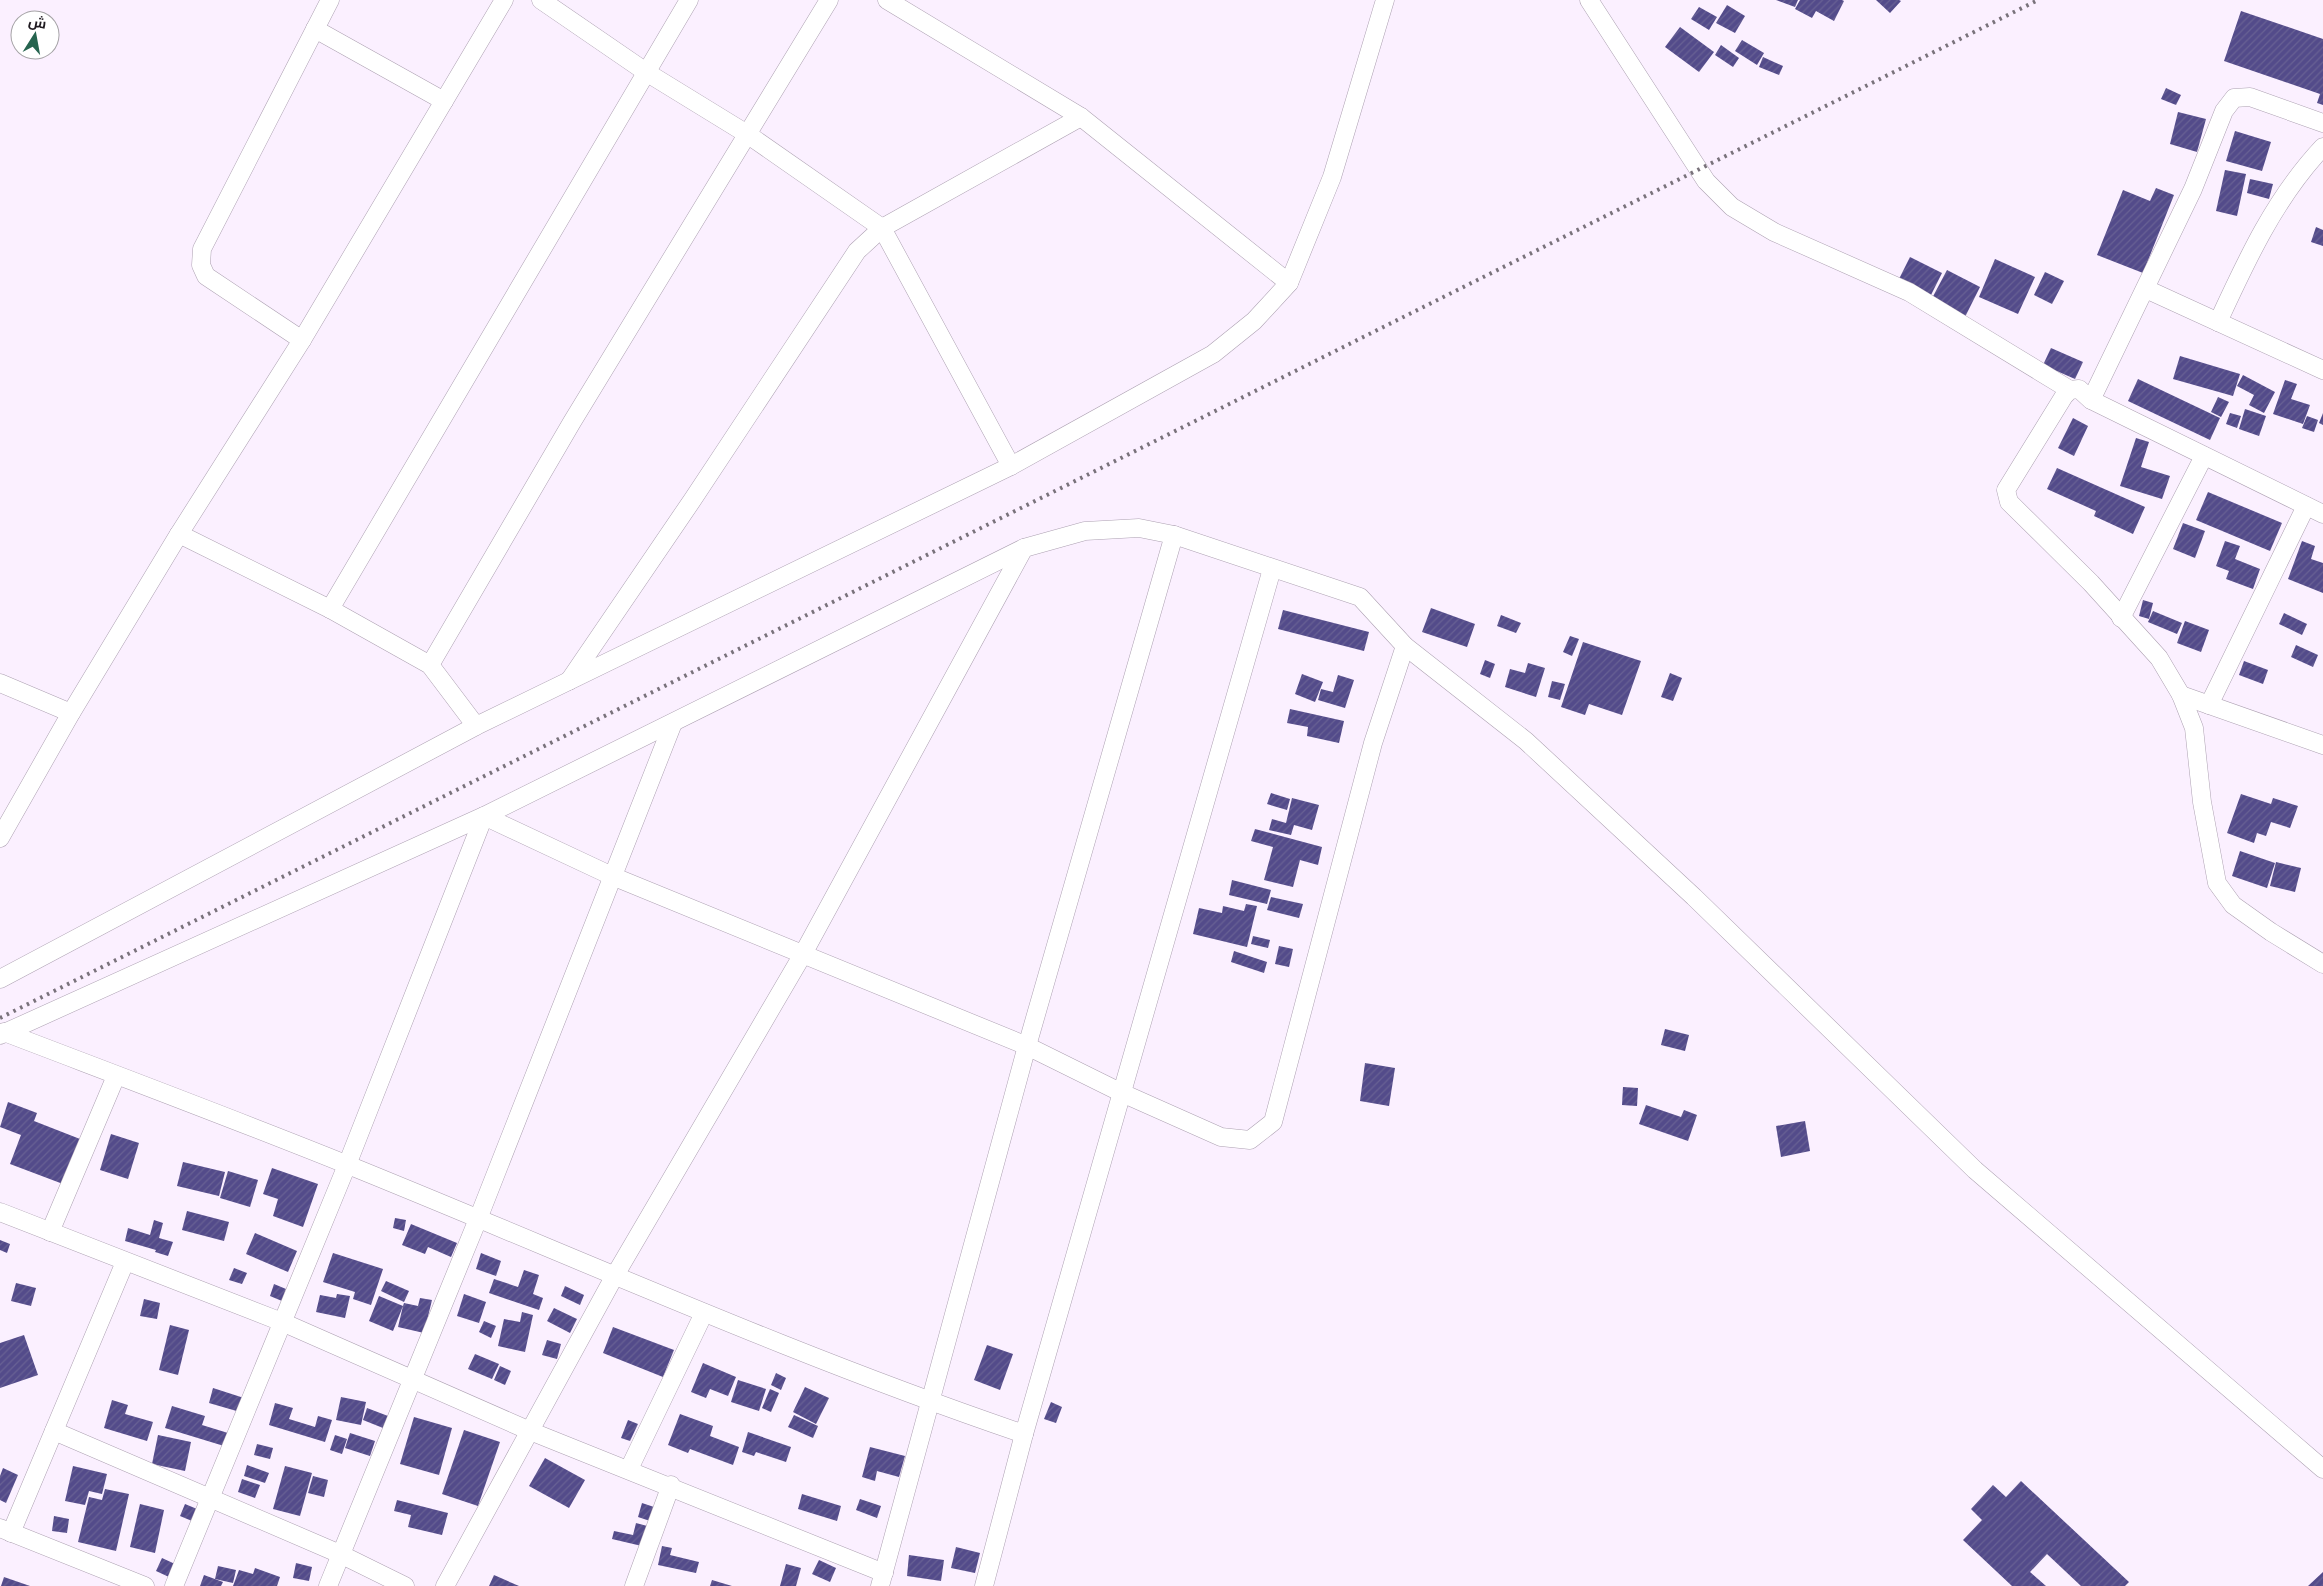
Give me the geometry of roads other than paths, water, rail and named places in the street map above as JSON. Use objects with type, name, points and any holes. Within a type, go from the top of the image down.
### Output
[{"type":"street","points":[[302,340],[206,276],[201,265],[202,250],[330,0]]},
{"type":"street","points":[[0,838],[71,713],[179,534],[302,340],[504,0]]},
{"type":"street","points":[[541,0],[646,72],[747,134],[882,228],[1011,466]]},
{"type":"street","points":[[330,609],[689,0]]},
{"type":"street","points":[[430,665],[572,422],[829,0]]},
{"type":"street","points":[[886,0],[1081,117],[1289,283]]},
{"type":"street","points":[[0,979],[476,726],[1011,466],[1213,354],[1254,321],[1289,283],[1332,177],[1385,0]]},
{"type":"street","points":[[1589,0],[1706,181],[1732,207],[1774,232],[1908,292],[2070,390],[2080,389],[2091,400],[2323,514]]},
{"type":"street","points":[[315,29],[444,101]]},
{"type":"street","points":[[2091,400],[2193,188],[2224,111],[2234,98],[2250,98],[2323,123]]},
{"type":"street","points":[[568,682],[694,498],[857,251],[882,228],[1081,117]]},
{"type":"street","points":[[2218,322],[2256,242],[2287,189],[2323,147]]},
{"type":"street","points":[[2146,289],[2323,370]]},
{"type":"street","points":[[2070,390],[2064,396],[2006,490],[2009,502],[2091,582],[2121,618],[2159,658],[2181,695],[2194,728],[2202,802],[2217,883],[2233,905],[2271,932],[2323,964]]},
{"type":"street","points":[[2121,618],[2204,456]]},
{"type":"street","points":[[2209,705],[2306,506]]},
{"type":"street","points":[[2,1033],[484,816],[1024,548],[1085,531],[1139,528],[1174,535],[1360,597],[1405,646],[1526,741],[1694,896],[1975,1170],[2323,1469]]},
{"type":"street","points":[[179,534],[330,609],[430,665],[476,726]]},
{"type":"street","points":[[0,1212],[282,1322],[411,1380],[530,1430],[671,1485],[882,1579],[1027,1046],[1174,535]]},
{"type":"street","points":[[445,1586],[614,1277],[803,954],[1024,548]]},
{"type":"street","points":[[984,1586],[1024,1434],[1272,569]]},
{"type":"street","points":[[484,816],[612,876],[1027,1046],[1122,1093],[1221,1137],[1250,1140],[1272,1122],[1373,743],[1405,646]]},
{"type":"street","points":[[0,683],[71,713]]},
{"type":"street","points":[[2181,695],[2323,745]]},
{"type":"street","points":[[328,1586],[478,1219],[673,723]]},
{"type":"street","points":[[174,1586],[347,1164],[484,816]]},
{"type":"street","points":[[2,1033],[347,1164],[614,1277],[931,1403],[1024,1434]]},
{"type":"street","points":[[50,1232],[116,1076]]},
{"type":"street","points":[[125,1262],[54,1431],[6,1530],[145,1586]]},
{"type":"street","points":[[629,1469],[704,1313]]},
{"type":"street","points":[[54,1431],[210,1500],[340,1554],[405,1586]]},
{"type":"street","points":[[634,1586],[671,1485]]},
{"type":"railway","points":[[0,1018],[2038,0]]}]
